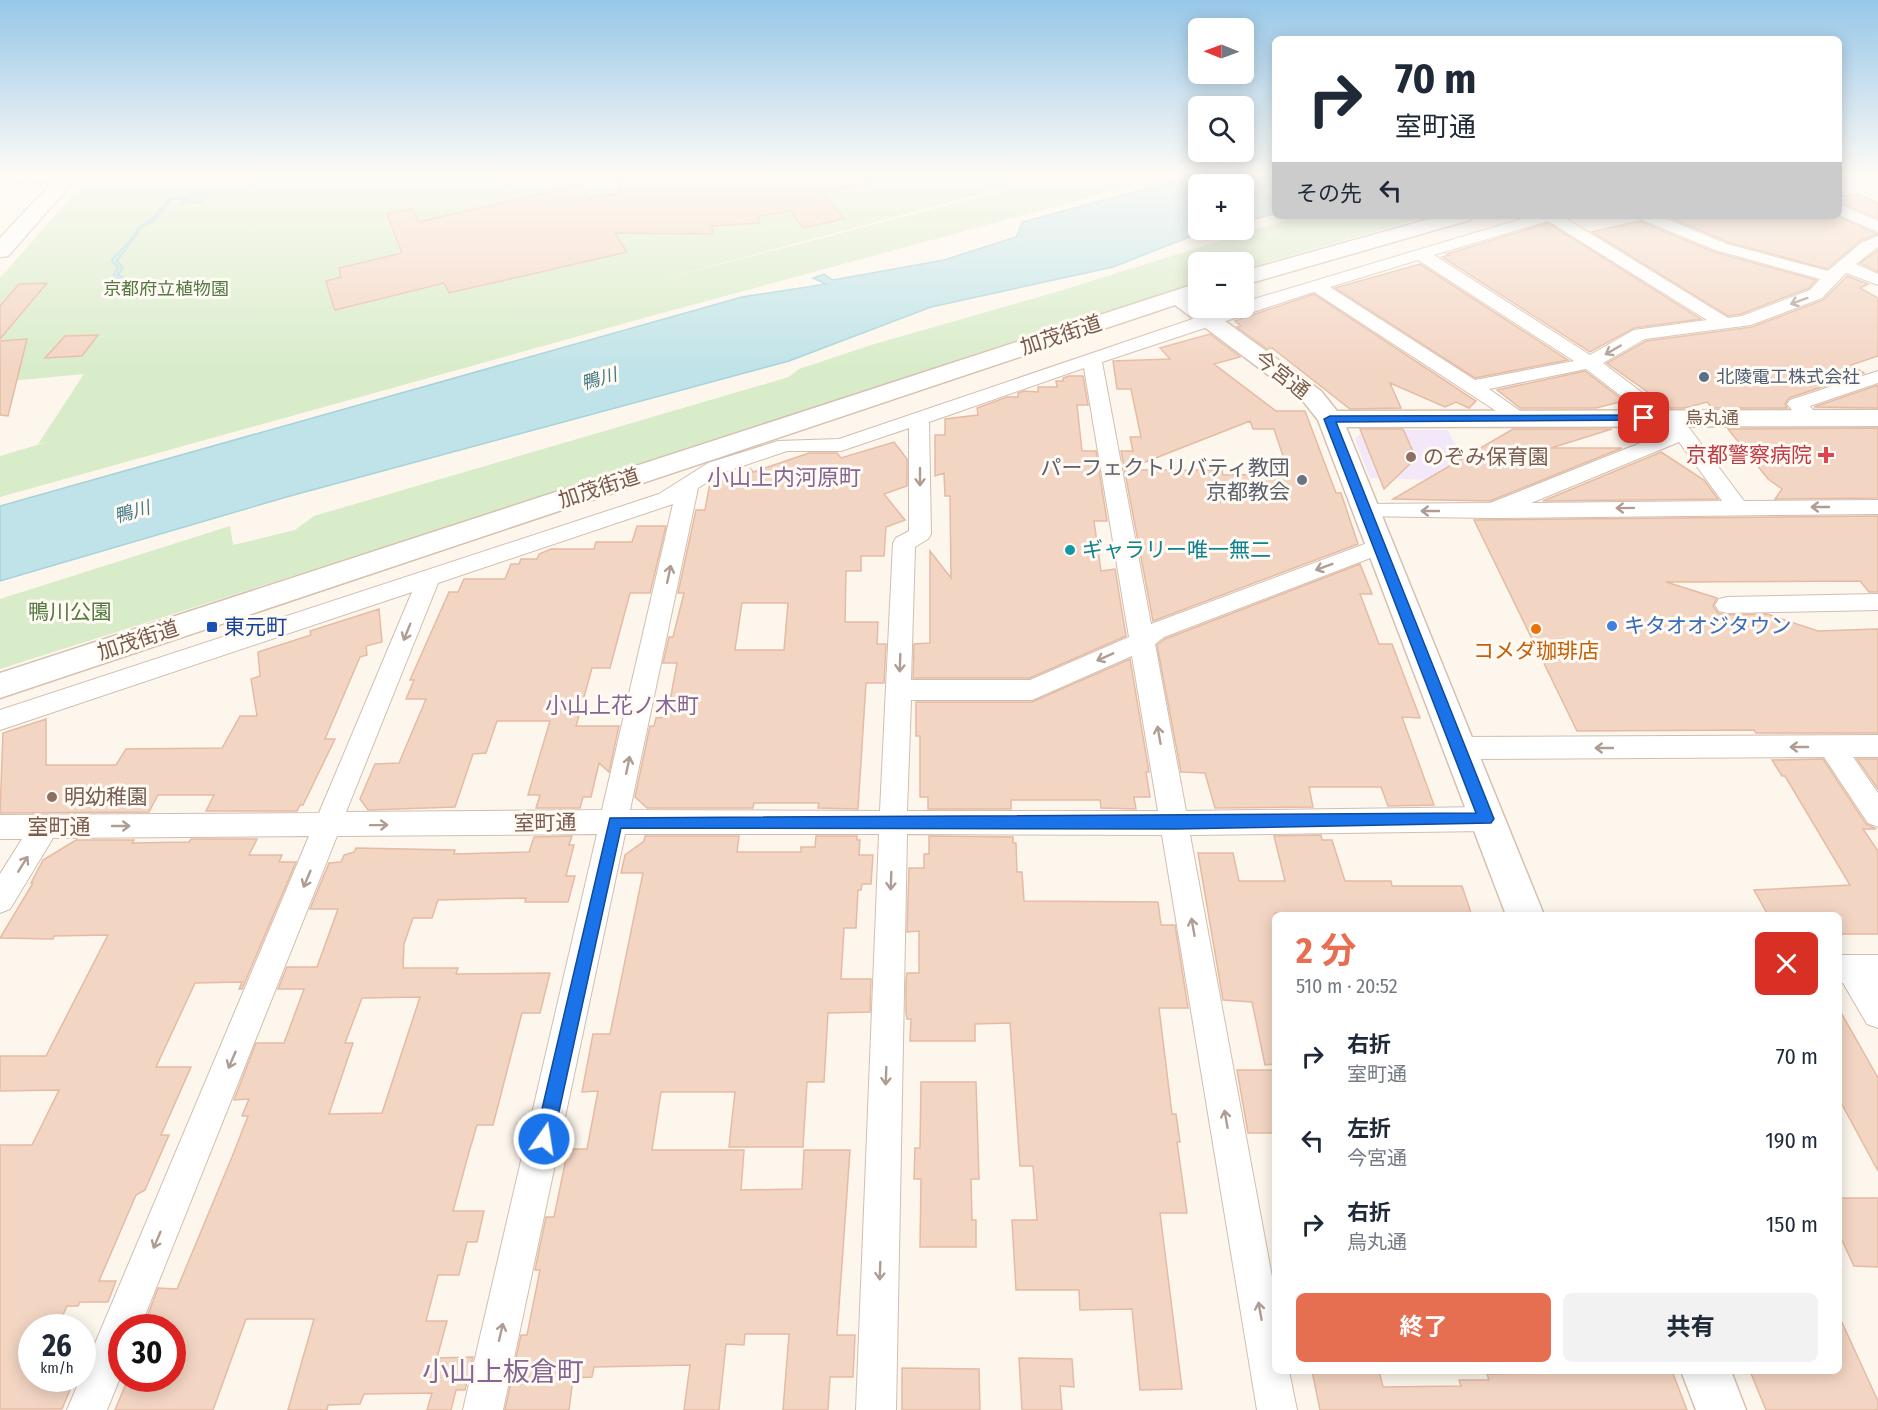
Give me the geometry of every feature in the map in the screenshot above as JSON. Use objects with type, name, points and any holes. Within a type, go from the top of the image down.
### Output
[{"type":"street","points":[[1254,275],[1382,239]]},
{"type":"street","points":[[1254,303],[1472,239]]},
{"type":"street","points":[[1587,239],[1722,322]]},
{"type":"street","points":[[1701,239],[1721,247],[1878,280]]},
{"type":"street","points":[[1471,387],[1590,363],[1640,334],[1722,322],[1745,321],[1816,294],[1867,246],[1878,242]]},
{"type":"street","points":[[1420,254],[1590,363],[1674,426],[1737,507]]},
{"type":"street","points":[[1315,285],[1520,418]]},
{"type":"street","name":"加茂街道","points":[[0,686],[1188,293]]},
{"type":"street","points":[[0,720],[667,498],[715,468],[785,445],[841,445],[1207,318]]},
{"type":"street","name":"今宮通","points":[[1207,318],[1312,396],[1330,419],[1378,547],[1524,912]]},
{"type":"street","points":[[1092,357],[1140,642],[1175,823],[1277,1410]]},
{"type":"street","points":[[1809,418],[1797,404],[1878,377]]},
{"type":"street","points":[[876,1410],[893,822],[904,543],[920,534],[919,418]]},
{"type":"street","name":"烏丸通","points":[[1330,419],[1520,418],[1674,426],[1809,418],[1878,418]]},
{"type":"street","points":[[1490,511],[1674,426]]},
{"type":"street","points":[[483,1410],[689,483]]},
{"type":"street","points":[[1365,511],[1878,507]]},
{"type":"street","points":[[898,690],[1032,690],[1140,642],[1156,631],[1378,547]]},
{"type":"street","points":[[87,1410],[429,578]]},
{"type":"street","points":[[1727,605],[1878,602]]},
{"type":"street","points":[[1459,748],[1878,746]]},
{"type":"street","points":[[1832,747],[1878,815]]},
{"type":"street","name":"室町通","points":[[0,826],[615,822],[1175,823],[1486,819]]},
{"type":"street","points":[[0,900],[45,827]]},
{"type":"street","points":[[1856,969],[1878,1013]]},
{"type":"street","points":[[1707,1374],[1721,1410]]},
{"type":"shaded area","name":"のぞみ保育園","points":[[1365,430],[1448,430],[1470,474],[1433,480],[1370,478],[1355,439]]},
{"type":"green space","name":"京都府立植物園","points":[[34,239],[813,239],[644,284],[818,239],[936,239],[0,497],[0,456],[47,442],[38,444],[84,374],[0,382],[0,278]]},
{"type":"green space","name":"鴨川公園","points":[[1349,239],[1254,266],[1254,252],[1188,252],[1188,285],[611,475],[0,669],[0,599],[230,526],[233,545],[295,530],[314,516],[789,377],[799,369],[871,345],[1053,293],[1223,240]]},
{"type":"water","points":[[133,239],[117,261],[123,267],[118,275],[126,278],[124,280],[114,279],[118,267],[112,259]]},
{"type":"water","name":"鴨川","points":[[1010,239],[1185,239],[1113,267],[931,307],[789,361],[290,496],[0,581],[0,506],[742,297],[826,284],[813,278],[824,274],[833,280],[944,260]]},
{"type":"building","points":[[397,239],[619,239],[627,252],[449,293],[444,283],[335,310],[326,281],[341,277],[339,268],[402,253]]},
{"type":"building","points":[[1497,239],[1573,239],[1701,319],[1634,328],[1590,352],[1442,257],[1449,255],[1447,254]]},
{"type":"building","points":[[1603,239],[1682,239],[1714,252],[1816,280],[1809,288],[1741,314],[1728,316]]},
{"type":"building","points":[[1720,239],[1865,239],[1827,269]]},
{"type":"building","points":[[1878,250],[1878,272],[1860,263]]},
{"type":"building","points":[[1420,264],[1568,360],[1475,378],[1335,288]]},
{"type":"building","points":[[1847,276],[1868,284],[1860,288],[1878,298],[1878,356],[1851,365],[1864,373],[1789,398],[1785,404],[1787,408],[1712,408],[1707,402],[1685,408],[1670,408],[1607,363],[1646,341],[1752,327],[1823,300]]},
{"type":"building","points":[[47,283],[0,339],[0,306],[19,284]]},
{"type":"building","points":[[1314,294],[1476,401],[1469,408],[1456,402],[1445,407],[1390,383],[1401,408],[1350,409],[1272,348],[1267,349],[1237,327],[1241,326],[1235,321],[1254,318],[1254,315]]},
{"type":"building","points":[[1210,334],[1240,357],[1214,364],[1276,411],[1305,411],[1336,493],[1341,493],[1358,544],[1153,621],[1121,451],[1133,451],[1130,437],[1141,437],[1131,389],[1117,389],[1113,361],[1170,359],[1160,348]],"holes":[[[1250,421],[1253,429],[1274,429],[1289,474],[1223,475],[1222,470],[1125,470]]]},
{"type":"building","points":[[98,335],[82,356],[45,358],[65,336]]},
{"type":"building","points":[[27,339],[8,416],[0,415],[0,341]]},
{"type":"building","points":[[1585,371],[1624,401],[1596,408],[1520,408],[1497,390]]},
{"type":"building","points":[[1083,376],[1088,405],[1077,405],[1082,451],[1096,451],[1107,521],[1094,521],[1101,571],[1115,569],[1126,636],[1030,678],[913,678],[914,644],[930,643],[930,551],[951,578],[950,496],[945,496],[944,473],[935,476],[935,435],[945,435],[945,419],[978,415],[977,408],[1007,397],[1018,397],[1018,393],[1024,391],[1038,392],[1038,387],[1057,387],[1056,381],[1063,381],[1063,378]]},
{"type":"building","points":[[1878,385],[1878,408],[1814,407]]},
{"type":"building","points":[[1878,428],[1878,498],[1775,499],[1782,489],[1768,479],[1728,429]]},
{"type":"building","points":[[1360,429],[1403,429],[1416,458],[1384,489]]},
{"type":"building","points":[[1513,429],[1612,429],[1551,448],[1622,448],[1490,501],[1393,499]]},
{"type":"building","points":[[894,442],[907,459],[907,486],[884,494],[905,520],[886,527],[884,556],[861,556],[861,571],[846,571],[845,622],[878,622],[877,644],[886,644],[884,683],[866,683],[858,809],[818,808],[819,803],[754,803],[753,808],[647,808],[635,797],[650,726],[654,726],[656,718],[667,717],[677,663],[663,663],[669,637],[673,637],[684,593],[678,593],[696,510],[705,510],[710,483],[731,473],[732,476],[751,469],[753,472],[809,453],[837,453],[841,458]],"holes":[[[742,603],[788,603],[784,650],[735,650]]]},
{"type":"building","points":[[1661,452],[1704,480],[1718,499],[1543,501]]},
{"type":"building","name":"キタオオジタウン","points":[[1878,516],[1878,592],[1869,592],[1860,581],[1666,582],[1717,598],[1713,606],[1718,613],[1726,615],[1767,614],[1818,631],[1878,629],[1878,733],[1756,733],[1754,730],[1577,731],[1474,520]]},
{"type":"building","points":[[637,526],[666,526],[650,593],[630,593],[610,668],[592,668],[576,726],[619,726],[609,772],[599,763],[591,797],[583,797],[580,808],[536,808],[540,795],[528,795],[550,721],[497,721],[486,753],[473,754],[455,807],[368,810],[360,799],[375,764],[399,763],[426,699],[406,699],[414,680],[410,680],[449,592],[458,592],[464,579],[505,579],[511,564],[519,564],[521,559],[537,559],[539,554],[551,549],[594,549],[596,542],[632,542]]},
{"type":"building","points":[[1360,564],[1372,594],[1360,594],[1379,644],[1392,644],[1420,718],[1402,717],[1434,805],[1388,806],[1381,787],[1309,787],[1313,807],[1215,808],[1205,773],[1181,772],[1157,645],[1165,639]]},
{"type":"building","points":[[379,609],[382,642],[366,646],[367,655],[360,657],[325,739],[335,739],[303,805],[300,805],[297,811],[206,811],[214,795],[158,795],[149,812],[0,813],[3,733],[46,719],[46,765],[116,765],[126,749],[222,748],[240,716],[257,716],[251,679],[260,676],[258,652],[311,635],[310,631]]},
{"type":"building","points":[[1130,659],[1149,772],[1146,772],[1150,797],[1134,797],[1136,809],[1101,808],[1100,800],[1011,800],[1011,809],[928,809],[928,797],[920,797],[920,736],[916,736],[916,702],[1032,702]]},
{"type":"building","points":[[1823,759],[1866,824],[1876,829],[1863,829],[1878,851],[1878,934],[1842,934],[1842,912],[1766,912],[1754,890],[1850,885],[1785,776],[1782,776],[1772,760]]},
{"type":"building","points":[[1857,759],[1878,759],[1878,789]]},
{"type":"building","points":[[1321,835],[1322,840],[1332,840],[1345,881],[1391,881],[1392,886],[1462,886],[1471,912],[1272,912],[1272,1064],[1265,1065],[1252,1002],[1223,1000],[1198,853],[1233,853],[1239,881],[1285,881],[1274,836]]},
{"type":"building","points":[[572,836],[569,845],[574,845],[566,876],[575,876],[568,902],[525,902],[526,898],[438,900],[432,918],[413,918],[404,944],[403,968],[458,968],[456,974],[550,973],[540,1013],[522,1013],[493,1125],[477,1125],[469,1152],[453,1211],[484,1211],[477,1242],[467,1242],[459,1275],[438,1275],[426,1321],[447,1321],[437,1358],[473,1357],[465,1390],[456,1390],[451,1410],[427,1410],[432,1393],[364,1394],[360,1404],[328,1405],[327,1410],[288,1410],[314,1319],[246,1319],[213,1410],[115,1410],[123,1392],[186,1392],[186,1314],[148,1314],[158,1288],[177,1289],[232,1157],[248,1116],[242,1116],[249,1099],[234,1100],[256,1043],[284,1043],[304,989],[278,989],[287,967],[317,967],[338,909],[310,909],[329,863],[341,862],[344,855],[354,852],[356,848],[455,850],[454,854],[529,852],[534,837]],"holes":[[[420,997],[382,1113],[329,1114],[353,1043],[345,1043],[362,998]]]},
{"type":"building","points":[[645,836],[739,836],[737,852],[801,852],[801,847],[815,847],[816,836],[857,836],[857,840],[860,840],[859,855],[873,855],[871,884],[862,884],[861,890],[858,890],[856,928],[844,928],[841,979],[871,979],[870,1012],[828,1013],[824,1082],[807,1082],[803,1147],[729,1147],[735,1092],[661,1092],[652,1150],[744,1150],[741,1190],[802,1189],[804,1150],[850,1150],[837,1335],[855,1335],[853,1377],[830,1377],[828,1410],[783,1410],[789,1334],[745,1334],[744,1345],[726,1344],[719,1410],[684,1410],[690,1365],[594,1367],[592,1377],[573,1378],[569,1410],[505,1410],[521,1335],[527,1335],[540,1270],[535,1270],[546,1217],[554,1217],[568,1149],[587,1149],[598,1091],[582,1092],[593,1034],[610,1034],[643,873],[621,873],[625,855],[644,841]]},
{"type":"building","points":[[929,836],[1013,837],[1013,843],[1016,843],[1017,872],[1022,872],[1024,901],[1158,902],[1161,925],[1175,925],[1188,1008],[1159,1008],[1172,1114],[1176,1114],[1180,1142],[1177,1142],[1187,1213],[1160,1213],[1182,1389],[1140,1390],[1132,1309],[1080,1310],[1079,1290],[1016,1290],[1012,1220],[1037,1220],[1033,1166],[1020,1166],[1010,1023],[975,1024],[975,1041],[910,1041],[911,1019],[907,1019],[906,1012],[906,980],[907,973],[919,973],[919,931],[907,932],[909,868],[924,868],[924,854],[929,854]]},
{"type":"building","points":[[191,839],[257,839],[249,855],[282,855],[279,862],[296,862],[242,989],[239,989],[242,982],[195,983],[156,1067],[191,1067],[161,1135],[169,1135],[145,1190],[136,1195],[99,1281],[116,1281],[108,1302],[80,1302],[78,1306],[67,1306],[63,1314],[18,1314],[18,1392],[69,1392],[62,1409],[0,1409],[0,1145],[32,1145],[59,1090],[0,1091],[0,1056],[46,1056],[108,935],[54,936],[53,939],[0,938],[33,883],[31,883],[43,860],[76,840],[134,840],[132,843],[189,842]]},
{"type":"building","points":[[1842,1014],[1878,1078],[1878,1171],[1842,1105]]},
{"type":"building","points":[[1237,1070],[1272,1070],[1272,1133],[1248,1133]]},
{"type":"building","points":[[921,1082],[976,1082],[979,1179],[971,1179],[972,1220],[976,1220],[976,1247],[920,1247],[921,1179],[914,1179],[915,1148],[920,1148]]},
{"type":"building","points":[[1842,1198],[1878,1198],[1878,1267],[1854,1266],[1842,1240]]},
{"type":"building","points":[[1842,1323],[1878,1401],[1878,1410],[1766,1410],[1751,1374],[1842,1374]]},
{"type":"building","points":[[1019,1358],[1072,1359],[1074,1387],[1060,1386],[1062,1410],[1022,1410]]},
{"type":"building","points":[[902,1368],[979,1369],[980,1410],[902,1410]]},
{"type":"building","points":[[1313,1374],[1380,1374],[1383,1387],[1461,1386],[1459,1380],[1489,1380],[1487,1374],[1673,1374],[1687,1410],[1320,1410]]},
{"type":"place","name":"北陵電工株式会社","points":[[1704,377]]},
{"type":"place","name":"京都警察病院","points":[[1826,455]]},
{"type":"place","name":"のぞみ保育園","points":[[1411,457]]},
{"type":"place","name":"パーフェクトリバティ教団 京都教会","points":[[1302,480]]},
{"type":"place","name":"ギャラリー唯一無二","points":[[1070,550]]},
{"type":"place","name":"キタオオジタウン","points":[[1612,626]]},
{"type":"place","name":"東元町","points":[[212,627]]},
{"type":"place","name":"コメダ珈琲店","points":[[1536,629]]},
{"type":"place","name":"明幼稚園","points":[[52,797]]},
{"type":"district","name":"小山上内河原町","points":[[784,477]]},
{"type":"district","name":"小山上花ノ木町","points":[[622,705]]},
{"type":"district","name":"小山上板倉町","points":[[503,1372]]},
{"type":"route","points":[[544,1139],[615,822],[1175,823],[1326,819],[1486,819],[1330,419],[1644,418]]}]
